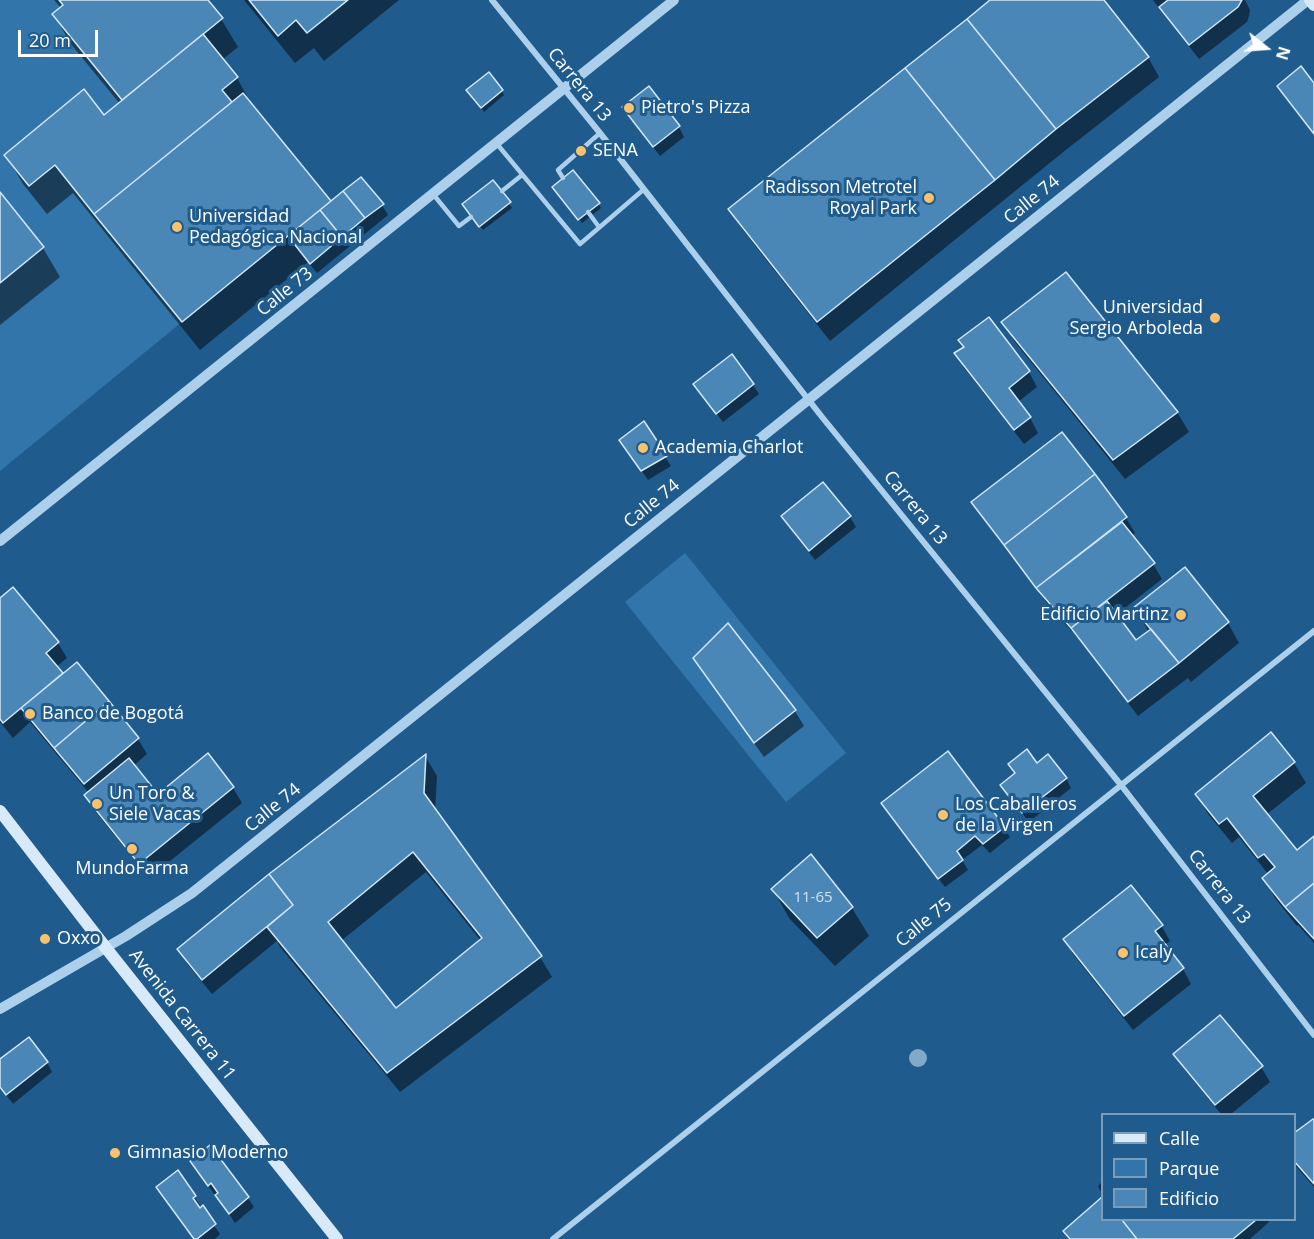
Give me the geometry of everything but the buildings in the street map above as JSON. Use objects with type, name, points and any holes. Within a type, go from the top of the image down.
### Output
[{"type":"main road","points":[[1309,0],[1314,5]]},
{"type":"main road","name":"Avenida Carrera 11","points":[[0,811],[337,1239]]},
{"type":"street","name":"Carrera 13","points":[[492,0],[808,400],[1121,785],[1314,1035]]},
{"type":"street","name":"Calle 73","points":[[0,541],[674,0]]},
{"type":"street","name":"Calle 74","points":[[0,1010],[106,948],[192,893],[1309,0]]},
{"type":"street","name":"Calle 75","points":[[552,1239],[1314,631]]},
{"type":"lane","points":[[563,178],[558,170],[600,134]]},
{"type":"lane","points":[[496,143],[580,244],[643,190]]},
{"type":"lane","points":[[502,191],[522,175]]},
{"type":"lane","points":[[433,194],[459,226],[471,217]]},
{"type":"lane","points":[[588,212],[599,227]]},
{"type":"green space","points":[[0,0],[59,0],[63,5],[52,14],[122,100],[104,115],[84,90],[4,155],[29,186],[55,165],[182,322],[0,471],[0,283],[44,247],[0,192]]},
{"type":"green space","points":[[685,553],[846,753],[786,802],[625,602]]},
{"type":"place","name":"Pietro's Pizza","points":[[629,108]]},
{"type":"place","name":"SENA","points":[[581,151]]},
{"type":"place","name":"Radisson Metrotel Royal Park","points":[[929,198]]},
{"type":"place","name":"Universidad Pedagógica Nacional","points":[[177,227]]},
{"type":"place","name":"Universidad Sergio Arboleda","points":[[1215,318]]},
{"type":"place","name":"Academia Charlot","points":[[643,448]]},
{"type":"place","name":"Edificio Martinz","points":[[1181,615]]},
{"type":"place","name":"Banco de Bogotá","points":[[30,714]]},
{"type":"place","name":"Un Toro & Siele Vacas","points":[[97,804]]},
{"type":"place","name":"Los Caballeros de la Virgen","points":[[943,815]]},
{"type":"place","name":"MundoFarma","points":[[132,849]]},
{"type":"place","name":"Oxxo","points":[[45,939]]},
{"type":"place","name":"Icaly","points":[[1123,953]]},
{"type":"place","name":"Gimnasio Moderno","points":[[115,1153]]}]
